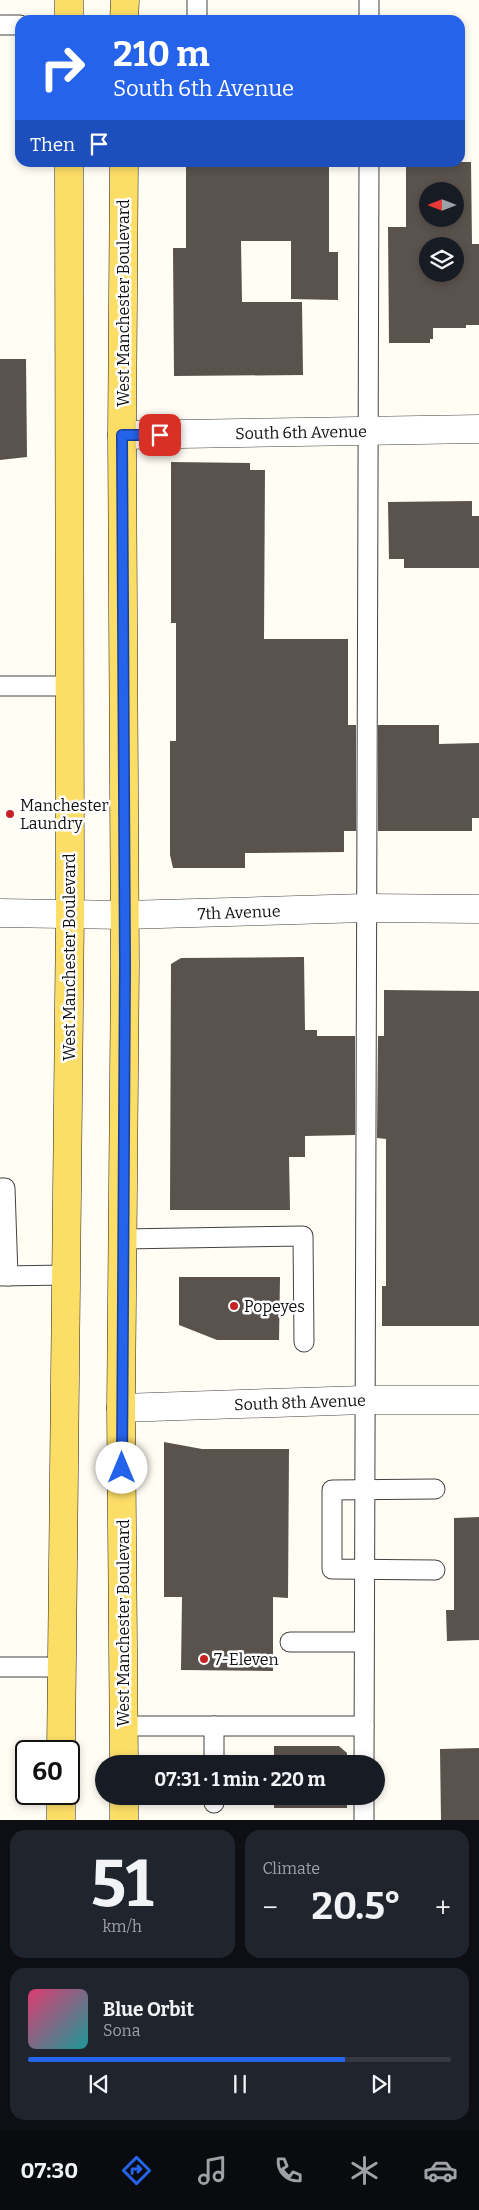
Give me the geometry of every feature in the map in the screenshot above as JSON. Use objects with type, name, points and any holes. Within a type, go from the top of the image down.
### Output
[{"type":"main road","points":[[69,0],[69,15]]},
{"type":"main road","points":[[124,15],[125,0]]},
{"type":"main road","name":"West Manchester Boulevard","points":[[61,1740],[70,913],[69,167]]},
{"type":"main road","name":"West Manchester Boulevard","points":[[124,167],[122,435],[125,915],[122,1408],[124,1755]]},
{"type":"main road","points":[[61,1805],[61,1820]]},
{"type":"main road","points":[[124,1805],[124,1820]]},
{"type":"street","name":"South 6th Avenue","points":[[122,435],[479,429]]},
{"type":"street","name":"7th Avenue","points":[[0,912],[125,915],[366,908],[479,908]]},
{"type":"street","name":"South 8th Avenue","points":[[122,1408],[364,1400],[479,1400]]},
{"type":"lane","points":[[196,15],[197,0]]},
{"type":"lane","points":[[369,0],[369,15]]},
{"type":"lane","points":[[0,25],[15,25]]},
{"type":"lane","points":[[364,1755],[369,167]]},
{"type":"lane","points":[[0,686],[69,686]]},
{"type":"lane","points":[[0,1188],[6,1188],[4,1276],[67,1275]]},
{"type":"lane","points":[[122,1239],[303,1236],[304,1342]]},
{"type":"lane","points":[[435,1489],[332,1490],[332,1569],[435,1570]]},
{"type":"lane","points":[[290,1642],[364,1642]]},
{"type":"lane","points":[[0,1667],[62,1667]]},
{"type":"lane","points":[[124,1726],[364,1726]]},
{"type":"lane","points":[[214,1726],[214,1755]]},
{"type":"lane","points":[[364,1805],[364,1820]]},
{"type":"building","points":[[465,162],[471,162],[472,244],[479,244],[479,325],[466,325],[466,328],[433,328],[433,339],[430,339],[430,343],[389,343],[388,227],[406,227],[406,167],[465,167]]},
{"type":"building","points":[[186,167],[329,167],[329,252],[338,252],[338,300],[291,299],[291,241],[241,241],[242,302],[302,302],[303,375],[174,376],[173,248],[186,248]]},
{"type":"building","points":[[0,359],[26,359],[27,457],[0,460]]},
{"type":"building","points":[[171,462],[250,463],[250,470],[265,470],[264,639],[348,639],[348,725],[356,725],[356,831],[344,831],[344,852],[245,853],[245,868],[173,868],[170,855],[170,741],[176,741],[176,623],[171,623]]},
{"type":"building","points":[[472,501],[472,516],[479,516],[479,568],[404,568],[404,559],[389,559],[388,502]]},
{"type":"building","points":[[378,725],[439,725],[439,744],[479,743],[479,818],[472,818],[472,831],[378,831]]},
{"type":"building","points":[[304,957],[305,1030],[317,1030],[317,1036],[355,1036],[355,1135],[305,1136],[305,1157],[289,1157],[290,1210],[170,1210],[171,964],[181,958]]},
{"type":"building","points":[[384,990],[479,991],[479,1326],[382,1326],[382,1286],[386,1286],[386,1139],[377,1138],[378,1036],[384,1036]]},
{"type":"building","points":[[179,1277],[280,1277],[279,1340],[217,1340],[179,1325]]},
{"type":"building","points":[[164,1442],[202,1449],[289,1449],[288,1598],[273,1597],[273,1671],[181,1670],[182,1597],[164,1597]]},
{"type":"building","points":[[479,1517],[479,1640],[447,1641],[446,1610],[454,1610],[454,1518]]},
{"type":"building","points":[[274,1746],[339,1746],[347,1753],[347,1755],[274,1755]]},
{"type":"building","points":[[479,1748],[479,1820],[441,1820],[440,1749]]},
{"type":"building","points":[[274,1805],[347,1805],[347,1808],[274,1808]]},
{"type":"place","name":"Manchester Laundry","points":[[10,814]]},
{"type":"place","name":"Popeyes","points":[[234,1306]]},
{"type":"place","name":"7-Eleven","points":[[204,1659]]},
{"type":"route","points":[[122,1468],[125,965],[122,435],[160,435]]}]
